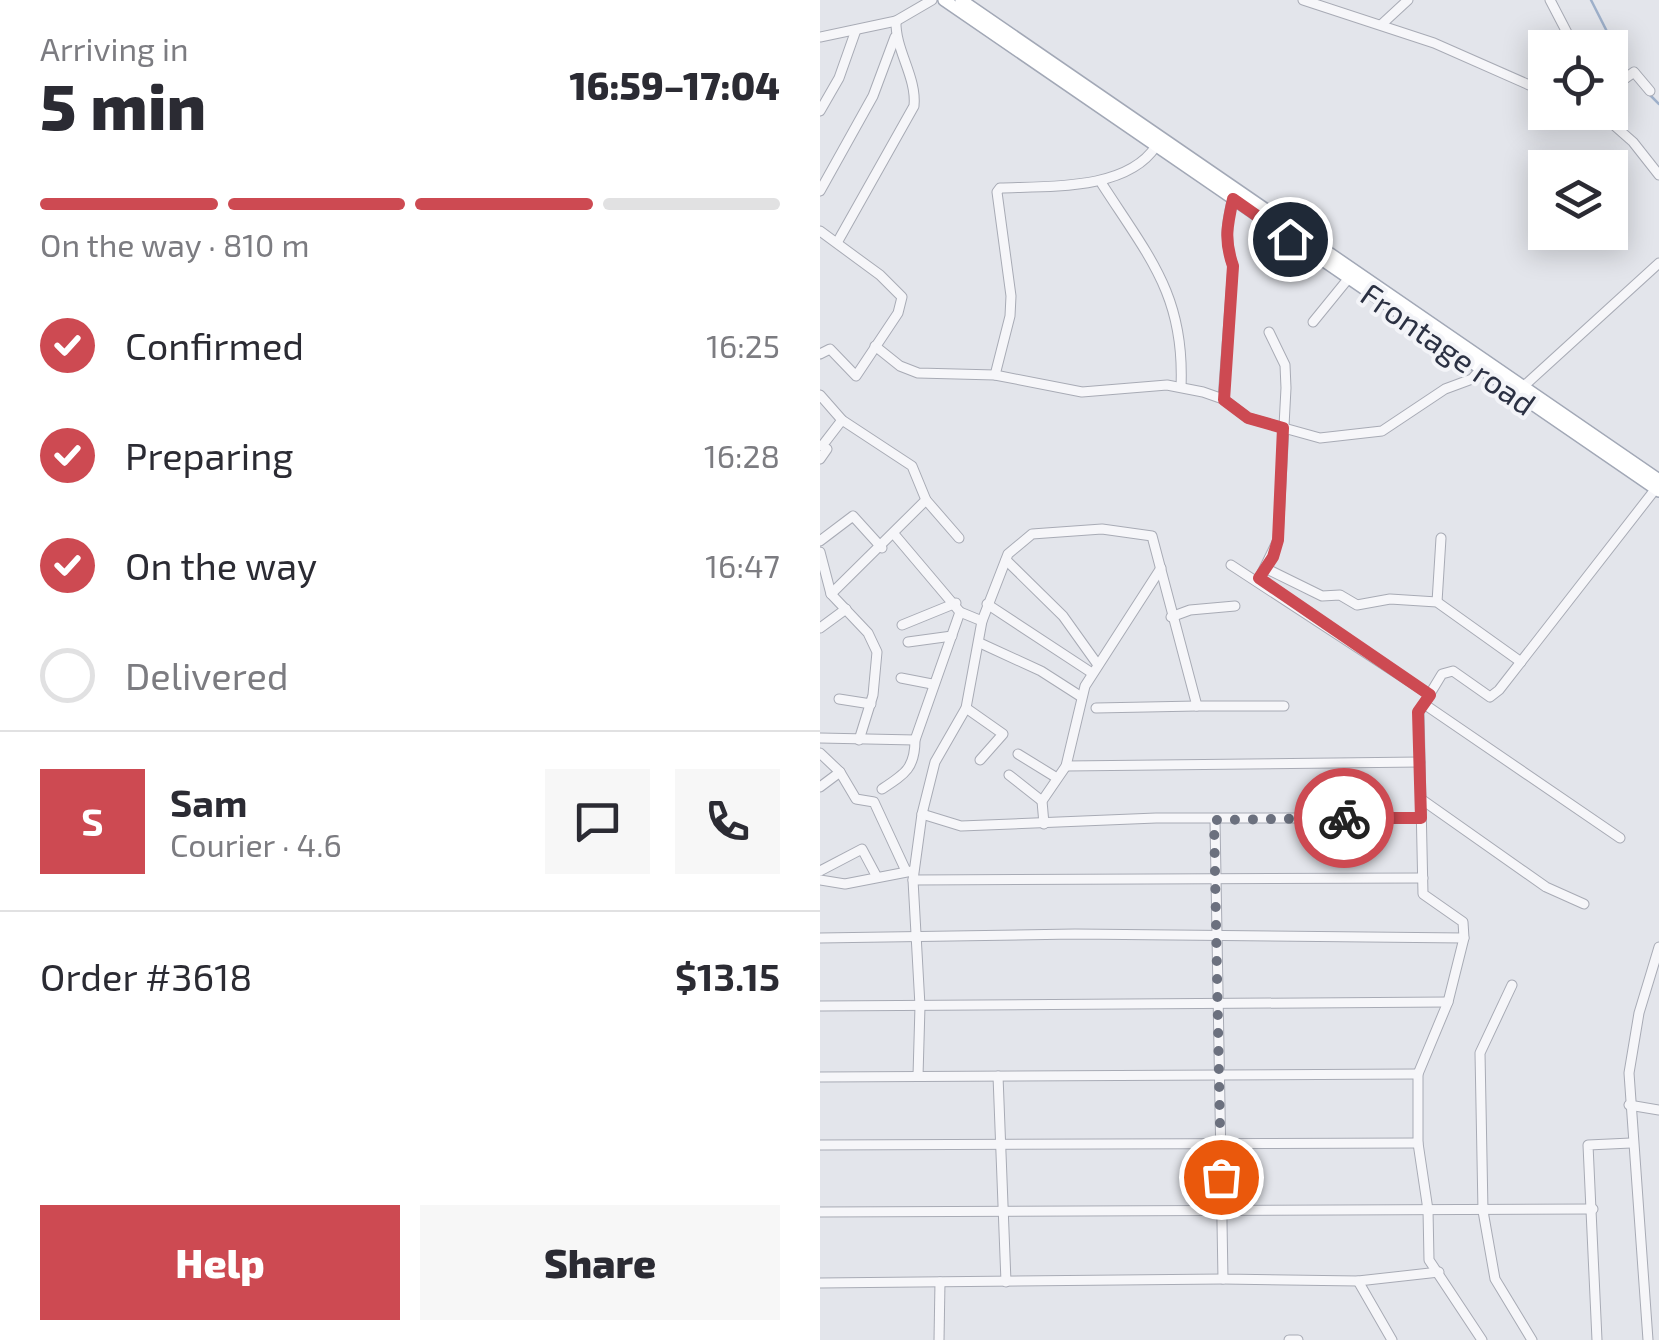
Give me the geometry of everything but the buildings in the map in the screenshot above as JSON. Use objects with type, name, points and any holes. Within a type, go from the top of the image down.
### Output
[{"type":"main road","name":"Frontage road","points":[[944,0],[1156,146],[1235,194],[1480,370],[1658,486]]},
{"type":"main road","points":[[961,0],[1235,194],[1524,386],[1658,486]]},
{"type":"street","points":[[820,37],[896,21],[932,0]]},
{"type":"street","points":[[1303,0],[1328,12],[1382,24],[1528,85]]},
{"type":"street","points":[[1382,24],[1408,0]]},
{"type":"street","points":[[1550,0],[1565,30]]},
{"type":"street","points":[[820,191],[873,96],[895,36],[896,21]]},
{"type":"street","points":[[820,111],[839,78],[856,30]]},
{"type":"street","points":[[838,242],[914,106],[915,96],[895,36]]},
{"type":"street","points":[[1628,76],[1634,72],[1650,92]]},
{"type":"street","points":[[1620,130],[1659,175]]},
{"type":"street","points":[[995,375],[1011,296],[997,192],[1000,188],[1102,184],[1149,157],[1156,146]]},
{"type":"street","points":[[1102,184],[1142,242],[1178,315],[1183,347],[1181,388]]},
{"type":"street","points":[[1224,400],[1233,266],[1224,248],[1235,194]]},
{"type":"street","points":[[820,231],[902,298],[898,313],[856,376],[830,350],[820,354]]},
{"type":"street","points":[[1524,386],[1659,264]]},
{"type":"street","points":[[1313,322],[1348,278]]},
{"type":"street","points":[[1259,578],[1267,569],[1278,540],[1283,428],[1285,365],[1268,332]]},
{"type":"street","points":[[876,346],[900,366],[918,373],[995,375],[1082,392],[1123,386],[1181,388],[1224,400],[1248,418],[1320,438],[1382,431],[1445,389],[1472,379],[1480,370]]},
{"type":"street","points":[[820,395],[842,420],[912,466],[926,500],[959,538]]},
{"type":"street","points":[[820,458],[827,449],[822,446],[842,420]]},
{"type":"street","points":[[1482,1340],[1428,1260],[1428,1210],[1418,1144],[1418,1074],[1448,1002],[1464,938],[1462,922],[1423,894],[1418,712],[1442,674],[1452,671],[1490,697],[1658,486]]},
{"type":"street","points":[[831,594],[882,548],[926,500]]},
{"type":"street","points":[[820,541],[853,516],[882,548]]},
{"type":"street","points":[[918,1076],[918,938],[911,874],[935,762],[966,708],[982,621],[1006,560],[1032,534],[1102,529],[1152,536],[1197,706]]},
{"type":"street","points":[[894,534],[958,608],[982,621]]},
{"type":"street","points":[[1437,602],[1441,538]]},
{"type":"street","points":[[820,552],[831,594],[868,633],[877,652],[870,704],[859,740]]},
{"type":"street","points":[[1006,560],[1063,616],[1095,669]]},
{"type":"street","points":[[1231,564],[1259,578],[1620,838]]},
{"type":"street","points":[[1044,824],[1042,801],[1066,766],[1080,696],[1162,568]]},
{"type":"street","points":[[1267,569],[1322,596],[1340,594],[1357,605],[1390,599],[1437,602],[1521,662]]},
{"type":"street","points":[[987,604],[1095,669]]},
{"type":"street","points":[[1171,616],[1235,606]]},
{"type":"street","points":[[902,625],[958,608]]},
{"type":"street","points":[[882,789],[910,770],[914,740],[952,636],[958,608]]},
{"type":"street","points":[[820,628],[846,609]]},
{"type":"street","points":[[908,642],[952,636]]},
{"type":"street","points":[[980,644],[1041,672],[1080,696]]},
{"type":"street","points":[[901,678],[932,684]]},
{"type":"street","points":[[839,698],[870,704]]},
{"type":"street","points":[[1096,708],[1284,706]]},
{"type":"street","points":[[966,708],[1004,734],[980,760]]},
{"type":"street","points":[[820,738],[914,740]]},
{"type":"street","points":[[820,753],[840,772],[856,799],[874,802],[911,874]]},
{"type":"street","points":[[1018,754],[1057,778]]},
{"type":"street","points":[[1066,766],[1420,762]]},
{"type":"street","points":[[820,787],[840,772]]},
{"type":"street","points":[[1008,775],[1042,801]]},
{"type":"street","points":[[1421,799],[1546,886],[1584,904]]},
{"type":"street","points":[[922,814],[960,826],[1156,818],[1421,818]]},
{"type":"street","points":[[1214,820],[1223,1279]]},
{"type":"street","points":[[822,876],[862,850],[877,877]]},
{"type":"street","points":[[822,876],[846,884],[911,874],[1423,878]]},
{"type":"street","points":[[820,938],[1216,934],[1464,938]]},
{"type":"street","points":[[1648,1340],[1629,1073],[1638,1013],[1659,947]]},
{"type":"street","points":[[1512,985],[1480,1053],[1482,1211],[1496,1279],[1532,1340]]},
{"type":"street","points":[[820,1006],[1448,1002]]},
{"type":"street","points":[[820,1077],[1217,1072],[1418,1074]]},
{"type":"street","points":[[998,1076],[1000,1210],[1006,1282]]},
{"type":"street","points":[[1629,1106],[1659,1110]]},
{"type":"street","points":[[1597,1340],[1588,1145],[1631,1143]]},
{"type":"street","points":[[820,1146],[1418,1144]]},
{"type":"street","points":[[820,1212],[1593,1210]]},
{"type":"street","points":[[820,1283],[1358,1281],[1438,1272]]},
{"type":"street","points":[[1358,1281],[1392,1340]]},
{"type":"street","points":[[939,1340],[940,1282]]},
{"type":"street","points":[[1289,1340],[1298,1340]]},
{"type":"waterway","points":[[1591,0],[1606,30]]},
{"type":"waterway","points":[[1650,95],[1659,104]]},
{"type":"way so far","points":[[1221,1177],[1214,820],[1344,818]]},
{"type":"route","points":[[1290,239],[1233,199],[1224,248],[1233,266],[1224,400],[1248,418],[1283,428],[1278,540],[1267,569],[1259,578],[1430,695],[1418,712],[1421,818],[1344,818]]}]
